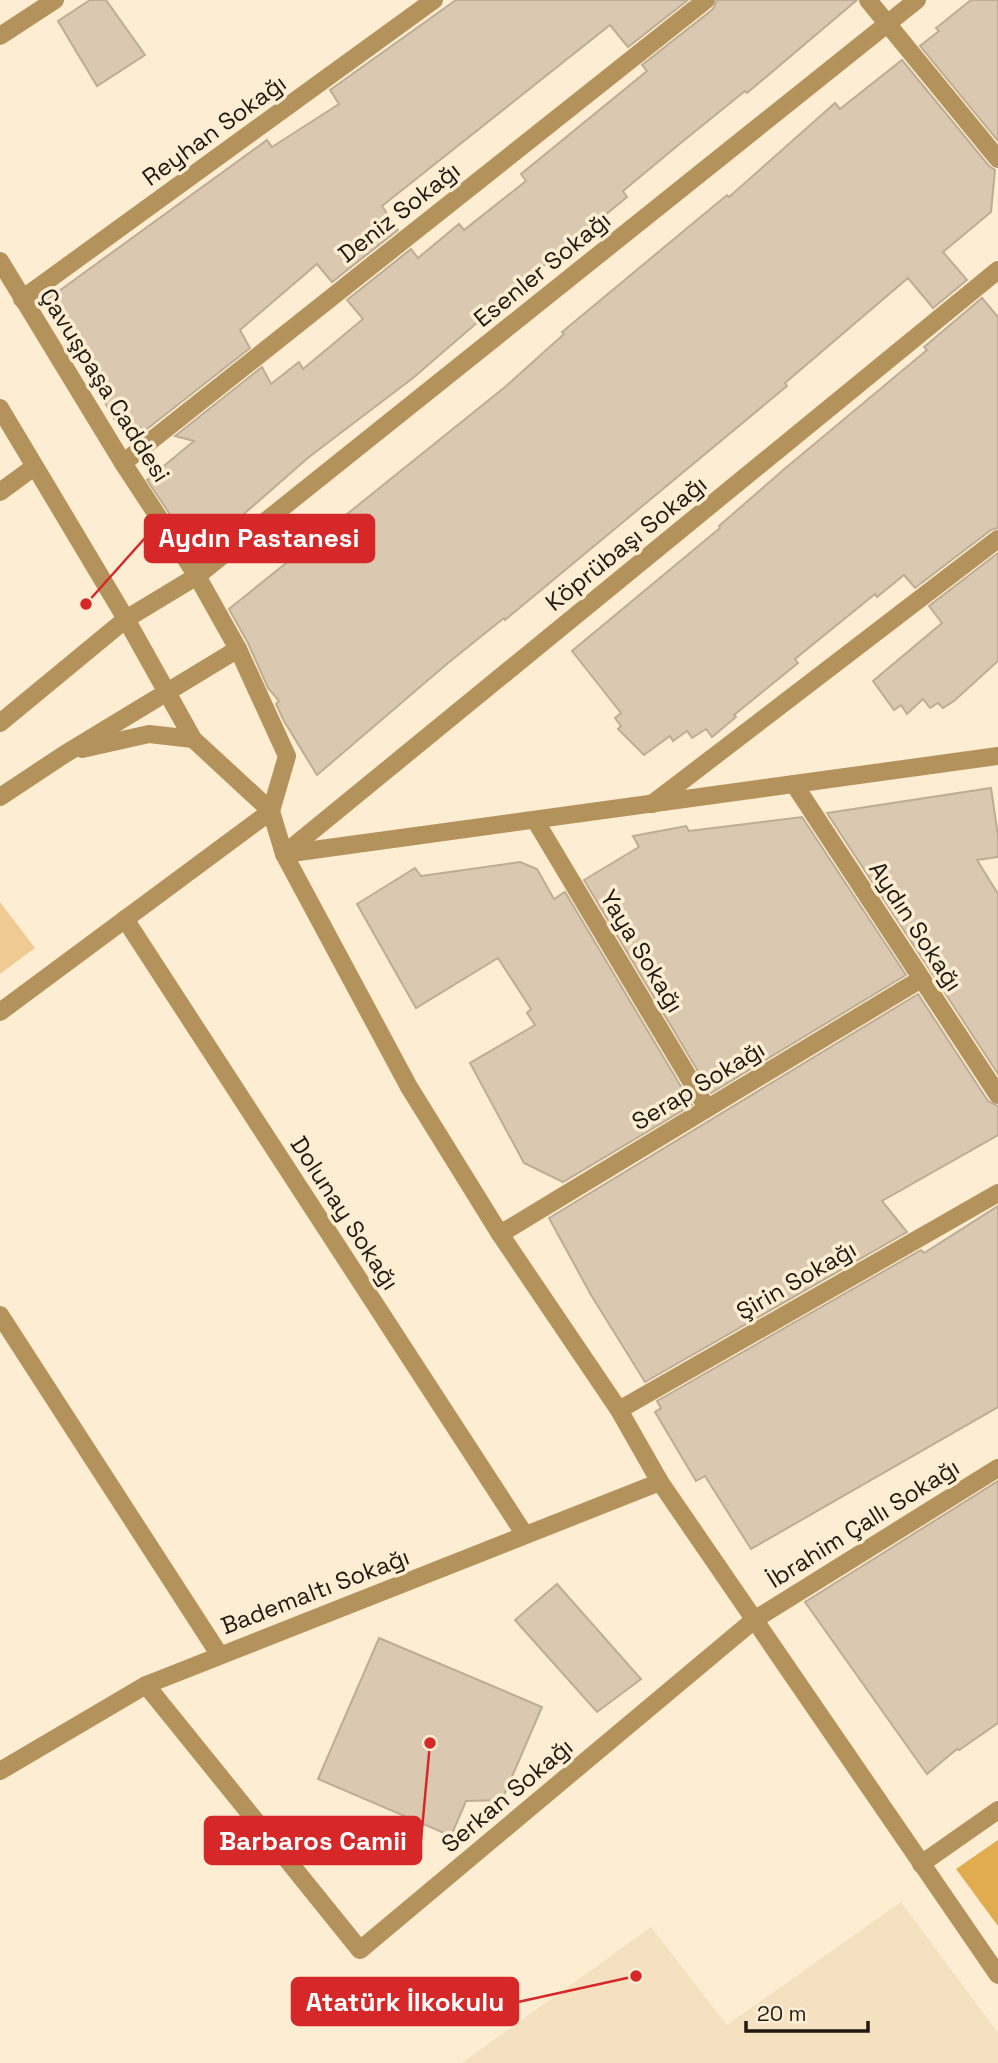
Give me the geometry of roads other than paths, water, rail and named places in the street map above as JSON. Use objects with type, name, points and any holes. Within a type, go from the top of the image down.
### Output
[{"type":"street","points":[[0,36],[55,0]]},
{"type":"street","name":"Deniz Sokağı","points":[[123,463],[706,0]]},
{"type":"street","points":[[868,0],[998,159]]},
{"type":"street","name":"Esenler Sokağı","points":[[0,723],[126,619],[197,576],[918,0]]},
{"type":"street","name":"Reyhan Sokağı","points":[[22,299],[424,3]]},
{"type":"street","name":"Çavuşpaşa Caddesi","points":[[0,261],[123,463],[197,576],[238,649],[287,757],[271,811]]},
{"type":"street","name":"Köprübaşı Sokağı","points":[[284,854],[998,270]]},
{"type":"street","points":[[0,408],[126,619],[193,739],[271,811],[284,854],[409,1087],[500,1234],[619,1410],[660,1482],[998,1975]]},
{"type":"street","points":[[0,492],[34,467]]},
{"type":"street","points":[[652,804],[998,539]]},
{"type":"street","points":[[0,797],[65,754],[238,649]]},
{"type":"street","points":[[65,754],[149,734],[193,739]]},
{"type":"street","points":[[284,854],[998,756]]},
{"type":"street","name":"Aydın Sokağı","points":[[794,784],[998,1095]]},
{"type":"street","points":[[0,1012],[271,811]]},
{"type":"street","name":"Yaya Sokağı","points":[[535,820],[708,1108]]},
{"type":"street","name":"Dolunay Sokağı","points":[[125,919],[525,1535]]},
{"type":"street","name":"Serap Sokağı","points":[[500,1234],[921,979]]},
{"type":"street","name":"Şirin Sokağı","points":[[619,1410],[998,1194]]},
{"type":"street","points":[[0,1315],[219,1654]]},
{"type":"street","name":"İbrahim Çallı Sokağı","points":[[754,1620],[998,1468]]},
{"type":"street","name":"Bademaltı Sokağı","points":[[0,1772],[146,1685],[660,1482]]},
{"type":"street","name":"Serkan Sokağı","points":[[146,1685],[360,1950],[754,1620]]},
{"type":"street","points":[[921,1864],[998,1810]]},
{"type":"place","name":"Aydın Pastanesi","points":[[86,604]]},
{"type":"place","name":"Barbaros Camii","points":[[430,1743]]},
{"type":"place","name":"Atatürk İlkokulu","points":[[636,1976]]}]
